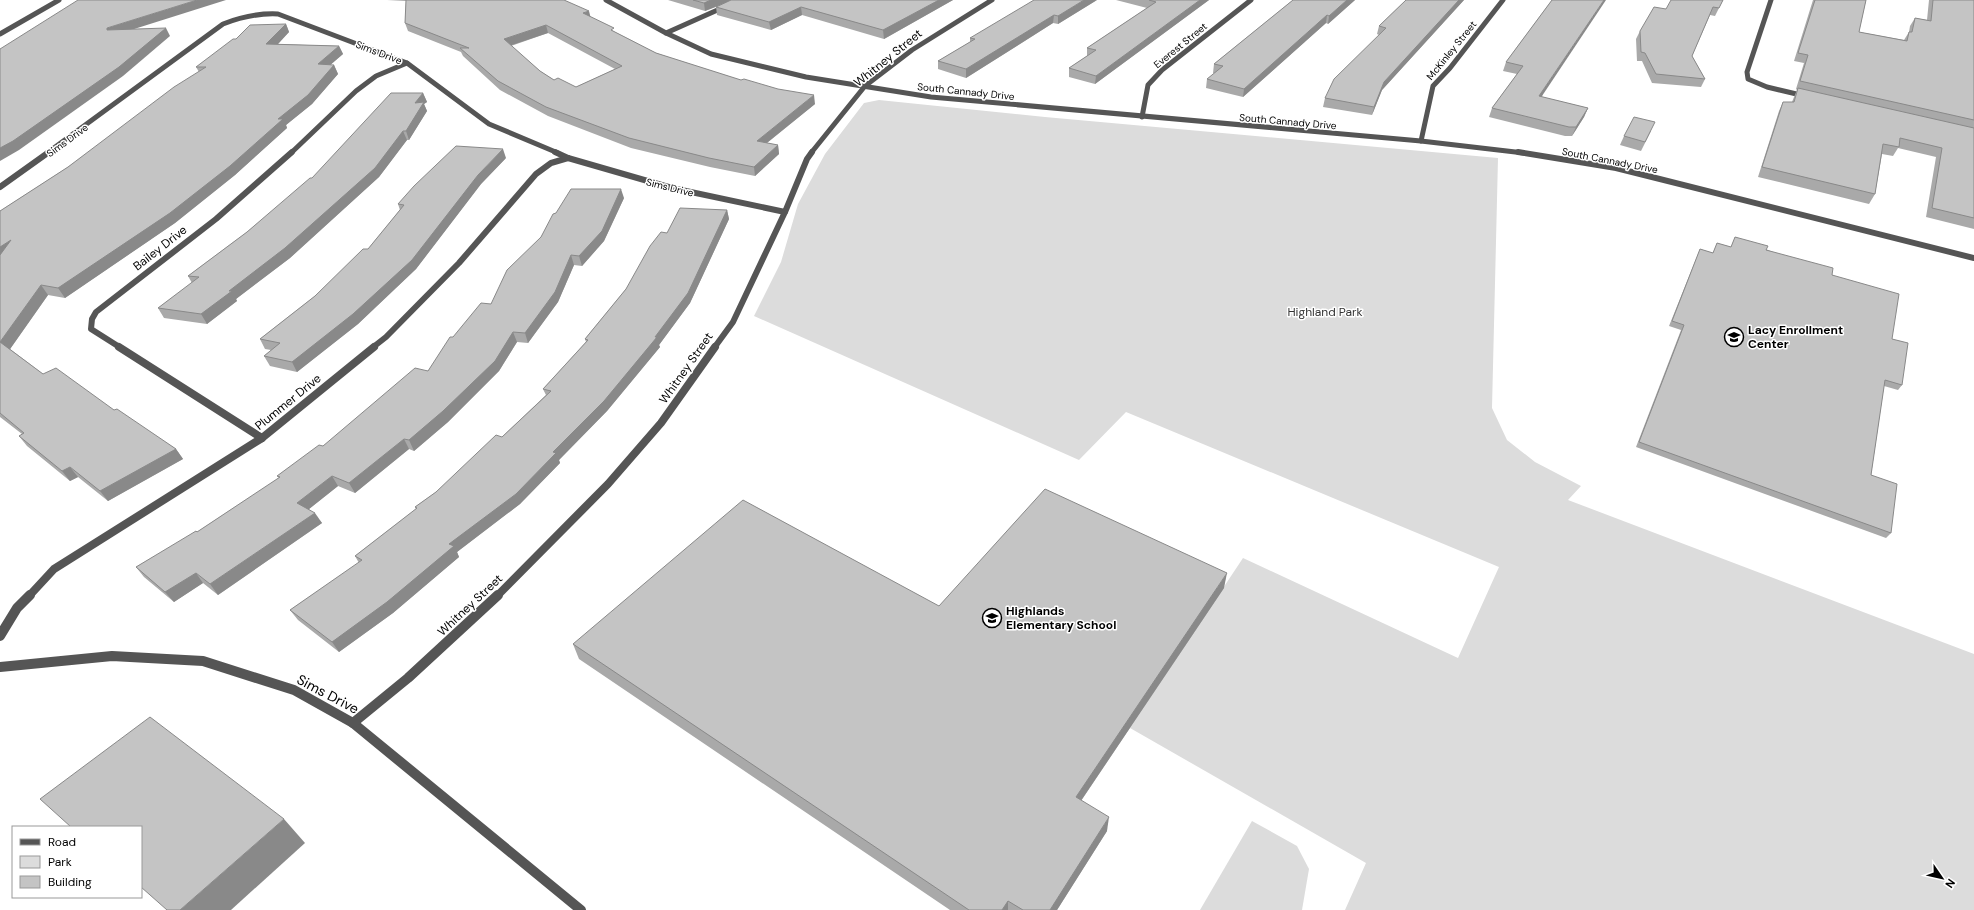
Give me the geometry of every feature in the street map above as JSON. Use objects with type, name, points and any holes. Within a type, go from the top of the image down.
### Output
[{"type":"street","points":[[0,34],[59,0]]},
{"type":"street","name":"South Cannady Drive","points":[[606,0],[666,33],[711,54],[806,78],[931,97],[1421,141],[1515,152],[1616,168],[1974,258]]},
{"type":"street","points":[[666,33],[740,0]]},
{"type":"street","name":"Whitney Street","points":[[353,723],[408,678],[497,596],[608,484],[661,423],[733,322],[785,212],[807,159],[865,86],[912,50],[992,0]]},
{"type":"street","name":"Everest Street","points":[[1142,117],[1148,85],[1162,70],[1251,0]]},
{"type":"street","name":"McKinley Street","points":[[1421,141],[1433,86],[1450,68],[1503,0]]},
{"type":"street","points":[[1771,0],[1747,72],[1748,78],[1766,87],[1811,97]]},
{"type":"street","name":"Sims Drive","points":[[0,187],[103,114],[222,24],[236,18],[259,13],[278,14],[407,63],[489,124],[568,158],[672,188],[785,212]]},
{"type":"street","name":"Bailey Drive","points":[[262,438],[92,329],[92,319],[96,312],[216,219],[308,139],[361,87],[376,76],[407,63]]},
{"type":"street","name":"Plummer Drive","points":[[0,636],[17,608],[54,569],[262,438],[386,337],[459,263],[536,174],[551,163],[568,158]]},
{"type":"street","name":"Sims Drive","points":[[0,667],[112,656],[203,662],[294,690],[353,723],[582,910]]},
{"type":"green space","name":"Highland Park","points":[[879,100],[1045,117],[1498,158],[1492,408],[1507,440],[1535,462],[1581,486],[1568,500],[1974,654],[1974,910],[1345,910],[1366,863],[1130,728],[1243,558],[1458,658],[1499,567],[1126,412],[1079,460],[754,316],[781,262],[798,204],[825,154],[864,103]]},
{"type":"green space","points":[[1252,821],[1297,846],[1309,869],[1302,910],[1200,910]]},
{"type":"building","points":[[78,0],[197,0],[107,28],[107,30],[166,28],[119,67],[13,141],[0,148],[0,49]]},
{"type":"building","points":[[406,0],[564,0],[589,11],[583,13],[614,28],[611,30],[656,53],[741,80],[744,79],[778,89],[814,95],[757,141],[778,145],[754,167],[709,158],[629,138],[546,107],[498,81],[460,48],[469,48],[405,23]],"holes":[[[546,25],[622,66],[576,87],[558,78],[554,80],[540,71],[504,39]]]},
{"type":"building","points":[[693,0],[711,0],[704,3]]},
{"type":"building","points":[[731,0],[939,0],[883,30],[801,7],[769,22],[716,7]]},
{"type":"building","points":[[1034,0],[1084,0],[1058,16],[1054,15],[966,69],[938,61],[975,39],[970,38]]},
{"type":"building","points":[[1149,0],[1200,0],[1096,76],[1069,68],[1096,50],[1087,48],[1156,2]]},
{"type":"building","points":[[1293,0],[1347,0],[1329,16],[1327,15],[1244,89],[1207,79],[1223,66],[1214,64]]},
{"type":"building","points":[[1406,0],[1459,0],[1384,82],[1374,107],[1325,98],[1334,79],[1386,28],[1379,26]]},
{"type":"building","points":[[1552,0],[1604,0],[1539,96],[1588,108],[1576,127],[1569,127],[1492,108],[1523,66],[1506,62]]},
{"type":"building","points":[[1671,0],[1723,0],[1719,8],[1713,7],[1692,56],[1705,79],[1656,74],[1645,53],[1641,52],[1640,31],[1654,7],[1666,9]]},
{"type":"building","points":[[1815,0],[1866,0],[1859,32],[1907,41],[1909,32],[1912,32],[1915,18],[1931,21],[1933,0],[1974,0],[1974,120],[1800,81],[1808,55],[1798,53]]},
{"type":"building","points":[[286,24],[266,44],[339,46],[318,64],[334,65],[308,95],[278,119],[283,119],[230,166],[170,213],[58,288],[41,285],[0,342],[0,255],[11,240],[0,247],[0,211],[68,167],[174,87],[206,67],[196,67],[233,39],[236,39],[250,25]]},
{"type":"building","points":[[1798,88],[1974,128],[1974,218],[1932,208],[1942,148],[1900,138],[1899,147],[1883,144],[1875,194],[1762,167],[1783,102],[1794,102]]},
{"type":"building","points":[[391,93],[423,93],[415,103],[424,102],[406,131],[403,131],[375,168],[285,248],[201,314],[158,308],[199,277],[188,276],[247,232],[310,178],[312,178]]},
{"type":"building","points":[[1634,117],[1655,122],[1645,142],[1624,136]]},
{"type":"building","points":[[456,146],[503,149],[478,175],[412,260],[353,314],[292,362],[264,356],[280,343],[260,339],[315,296],[363,249],[368,249],[404,205],[398,204],[414,186]]},
{"type":"building","points":[[571,189],[621,189],[602,231],[579,256],[571,255],[555,292],[525,333],[513,332],[495,361],[443,411],[409,440],[404,439],[349,483],[332,476],[297,503],[315,513],[210,584],[196,573],[165,592],[136,567],[196,531],[197,532],[280,477],[277,476],[319,445],[323,446],[415,368],[428,371],[450,337],[453,337],[481,303],[491,304],[507,270],[541,237],[553,214],[556,213]]},
{"type":"building","points":[[680,208],[727,210],[688,293],[655,337],[657,337],[604,401],[553,452],[556,453],[516,494],[449,544],[454,546],[387,602],[332,642],[290,610],[362,560],[355,556],[417,508],[415,507],[436,492],[496,435],[502,437],[551,391],[543,389],[588,340],[585,339],[626,289],[650,246],[661,232],[667,233]]},
{"type":"building","name":"Lacy Enrollment Center","points":[[1735,237],[1768,246],[1766,250],[1833,268],[1832,275],[1899,294],[1892,339],[1908,343],[1902,385],[1885,380],[1871,475],[1897,484],[1891,533],[1639,442],[1684,325],[1672,321],[1700,249],[1713,253],[1717,243],[1731,247]]},
{"type":"building","points":[[0,342],[43,374],[56,368],[114,410],[117,409],[176,449],[100,491],[70,467],[62,471],[19,436],[24,433],[0,413]]},
{"type":"building","name":"Highlands Elementary School","points":[[1045,489],[1227,573],[1076,797],[1109,817],[1050,910],[1023,910],[1008,901],[1002,910],[969,910],[573,644],[743,500],[939,606]]},
{"type":"building","points":[[150,717],[284,819],[180,910],[167,910],[142,888],[142,826],[70,826],[40,799]]},
{"type":"place","name":"Lacy Enrollment Center","points":[[1734,337]]},
{"type":"place","name":"Highlands Elementary School","points":[[992,618]]}]
